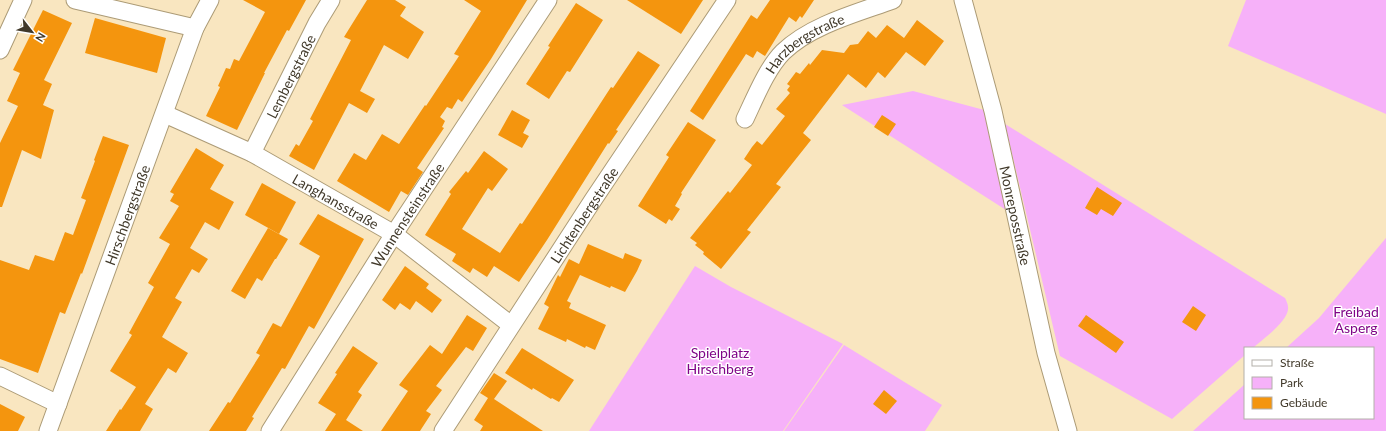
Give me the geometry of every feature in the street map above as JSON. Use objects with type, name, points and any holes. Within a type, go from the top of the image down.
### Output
[{"type":"street","points":[[0,50],[23,0]]},
{"type":"street","points":[[75,0],[195,28]]},
{"type":"street","name":"Hirschbergstraße","points":[[48,431],[165,114],[195,28],[210,0]]},
{"type":"street","name":"Lembergstraße","points":[[252,153],[331,0]]},
{"type":"street","name":"Wunnensteinstraße","points":[[270,431],[394,234],[548,0]]},
{"type":"street","name":"Lichtenbergstraße","points":[[443,431],[511,324],[727,0]]},
{"type":"street","name":"Harzbergstraße","points":[[745,119],[766,76],[783,53],[804,36],[824,26],[893,0]]},
{"type":"street","name":"Monreposstraße","points":[[963,0],[993,111],[1046,354],[1068,431]]},
{"type":"street","name":"Langhansstraße","points":[[165,114],[252,153],[394,234],[511,324]]},
{"type":"street","points":[[0,376],[58,404]]},
{"type":"green space","points":[[1246,0],[1386,0],[1386,114],[1228,46]]},
{"type":"green space","points":[[913,91],[988,111],[1006,210],[842,105]]},
{"type":"green space","points":[[1005,124],[1285,298],[1288,307],[1285,318],[1275,329],[1254,347],[1244,347],[1244,356],[1172,419],[1060,356]]},
{"type":"green space","name":"Freibad Asperg","points":[[1386,238],[1386,431],[1193,431],[1244,385],[1244,419],[1374,419],[1374,347],[1287,347],[1319,318]]},
{"type":"green space","name":"Spielplatz Hirschberg","points":[[695,266],[731,287],[843,344],[783,431],[589,431]]},
{"type":"green space","points":[[844,345],[942,405],[925,431],[784,431]]},
{"type":"building","points":[[243,0],[306,0],[289,31],[287,30],[264,73],[237,130],[206,116],[220,87],[218,86],[226,68],[230,69],[234,59],[239,61],[265,12]]},
{"type":"building","points":[[367,0],[395,0],[406,7],[400,16],[424,32],[408,59],[384,45],[360,91],[375,99],[367,113],[349,103],[314,170],[289,156],[296,144],[299,146],[313,121],[310,119],[351,40],[344,37]]},
{"type":"building","points":[[464,0],[527,0],[491,59],[462,102],[458,99],[452,109],[447,107],[440,117],[445,121],[442,127],[444,128],[417,168],[423,172],[408,195],[401,191],[389,212],[337,181],[354,153],[366,160],[382,134],[399,144],[425,105],[426,106],[459,56],[454,54],[481,11]]},
{"type":"building","points":[[627,0],[703,0],[681,34]]},
{"type":"building","points":[[770,0],[814,0],[802,18],[800,16],[796,22],[789,17],[765,56],[757,51],[753,58],[746,54],[703,120],[690,111],[751,15],[757,19]]},
{"type":"building","points":[[576,3],[603,20],[570,72],[567,71],[549,99],[526,84],[550,47],[548,46]]},
{"type":"building","points":[[43,10],[72,23],[44,80],[52,84],[43,105],[54,110],[41,159],[22,150],[2,207],[0,207],[0,143],[18,106],[7,101],[20,73],[13,70]]},
{"type":"building","points":[[95,18],[166,38],[157,73],[85,53]]},
{"type":"building","points":[[917,20],[944,41],[925,66],[906,52],[885,78],[878,72],[866,88],[848,74],[803,133],[811,140],[776,184],[781,187],[747,230],[751,232],[721,269],[703,254],[704,252],[695,245],[697,243],[690,238],[728,191],[730,193],[752,165],[744,159],[752,147],[757,141],[762,145],[785,116],[776,109],[790,93],[787,90],[790,86],[787,84],[796,72],[800,74],[809,63],[810,65],[822,50],[844,53],[850,45],[858,44],[868,31],[876,38],[887,25],[904,38]]},
{"type":"building","points":[[638,51],[660,65],[616,130],[618,131],[609,144],[608,143],[519,282],[494,266],[487,277],[473,268],[470,273],[452,261],[456,254],[425,235],[451,194],[449,192],[466,171],[468,173],[484,151],[508,169],[492,191],[488,188],[462,229],[500,253],[520,223],[522,224],[611,87],[613,88]]},
{"type":"building","points":[[512,110],[530,120],[523,133],[529,136],[522,148],[498,135]]},
{"type":"building","points":[[882,115],[896,124],[888,136],[874,127]]},
{"type":"building","points":[[688,122],[716,140],[681,193],[682,194],[675,206],[680,209],[672,221],[669,219],[666,224],[638,206],[669,157],[666,155]]},
{"type":"building","points":[[103,136],[129,145],[82,274],[81,273],[65,314],[60,312],[38,373],[0,359],[0,260],[29,270],[35,255],[54,261],[65,232],[73,235],[86,200],[81,198]]},
{"type":"building","points":[[196,148],[224,165],[210,189],[234,202],[219,230],[205,222],[190,248],[208,259],[199,273],[192,269],[175,298],[182,302],[162,337],[188,353],[176,373],[168,368],[145,404],[153,409],[140,431],[106,431],[136,387],[110,371],[132,335],[129,333],[154,287],[148,283],[170,244],[159,238],[179,206],[170,201],[174,194],[170,192]]},
{"type":"building","points":[[262,183],[296,202],[279,234],[245,215]]},
{"type":"building","points":[[1097,187],[1122,203],[1113,216],[1101,209],[1097,215],[1085,208]]},
{"type":"building","points":[[318,214],[364,239],[314,329],[309,326],[285,369],[282,368],[252,417],[254,418],[246,431],[209,431],[228,402],[230,403],[260,355],[256,353],[273,323],[281,327],[320,256],[299,244]]},
{"type":"building","points":[[268,228],[288,239],[262,281],[257,278],[245,299],[231,291]]},
{"type":"building","points":[[588,244],[623,259],[625,253],[642,260],[625,292],[611,286],[610,288],[580,275],[567,301],[571,303],[569,308],[606,325],[595,350],[586,346],[585,348],[567,339],[566,342],[538,329],[549,307],[544,304],[558,275],[560,277],[569,259],[579,264]]},
{"type":"building","points":[[405,266],[429,284],[426,288],[442,300],[432,313],[416,301],[410,310],[400,303],[395,310],[382,300]]},
{"type":"building","points":[[1193,306],[1206,315],[1196,331],[1182,322]]},
{"type":"building","points":[[467,315],[487,328],[473,351],[466,347],[436,386],[442,390],[426,411],[431,414],[420,431],[381,431],[408,391],[399,385],[430,345],[442,354]]},
{"type":"building","points":[[1086,315],[1124,342],[1116,353],[1078,326]]},
{"type":"building","points":[[353,346],[378,363],[358,392],[362,395],[346,420],[363,431],[325,431],[336,414],[318,403],[337,374],[335,373]]},
{"type":"building","points":[[522,348],[574,380],[559,402],[533,388],[532,390],[505,373]]},
{"type":"building","points":[[494,373],[507,381],[494,399],[543,431],[480,431],[483,426],[474,420],[488,398],[480,393]]},
{"type":"building","points":[[884,390],[897,401],[886,414],[873,404]]},
{"type":"building","points":[[0,404],[25,417],[18,431],[0,431]]}]
